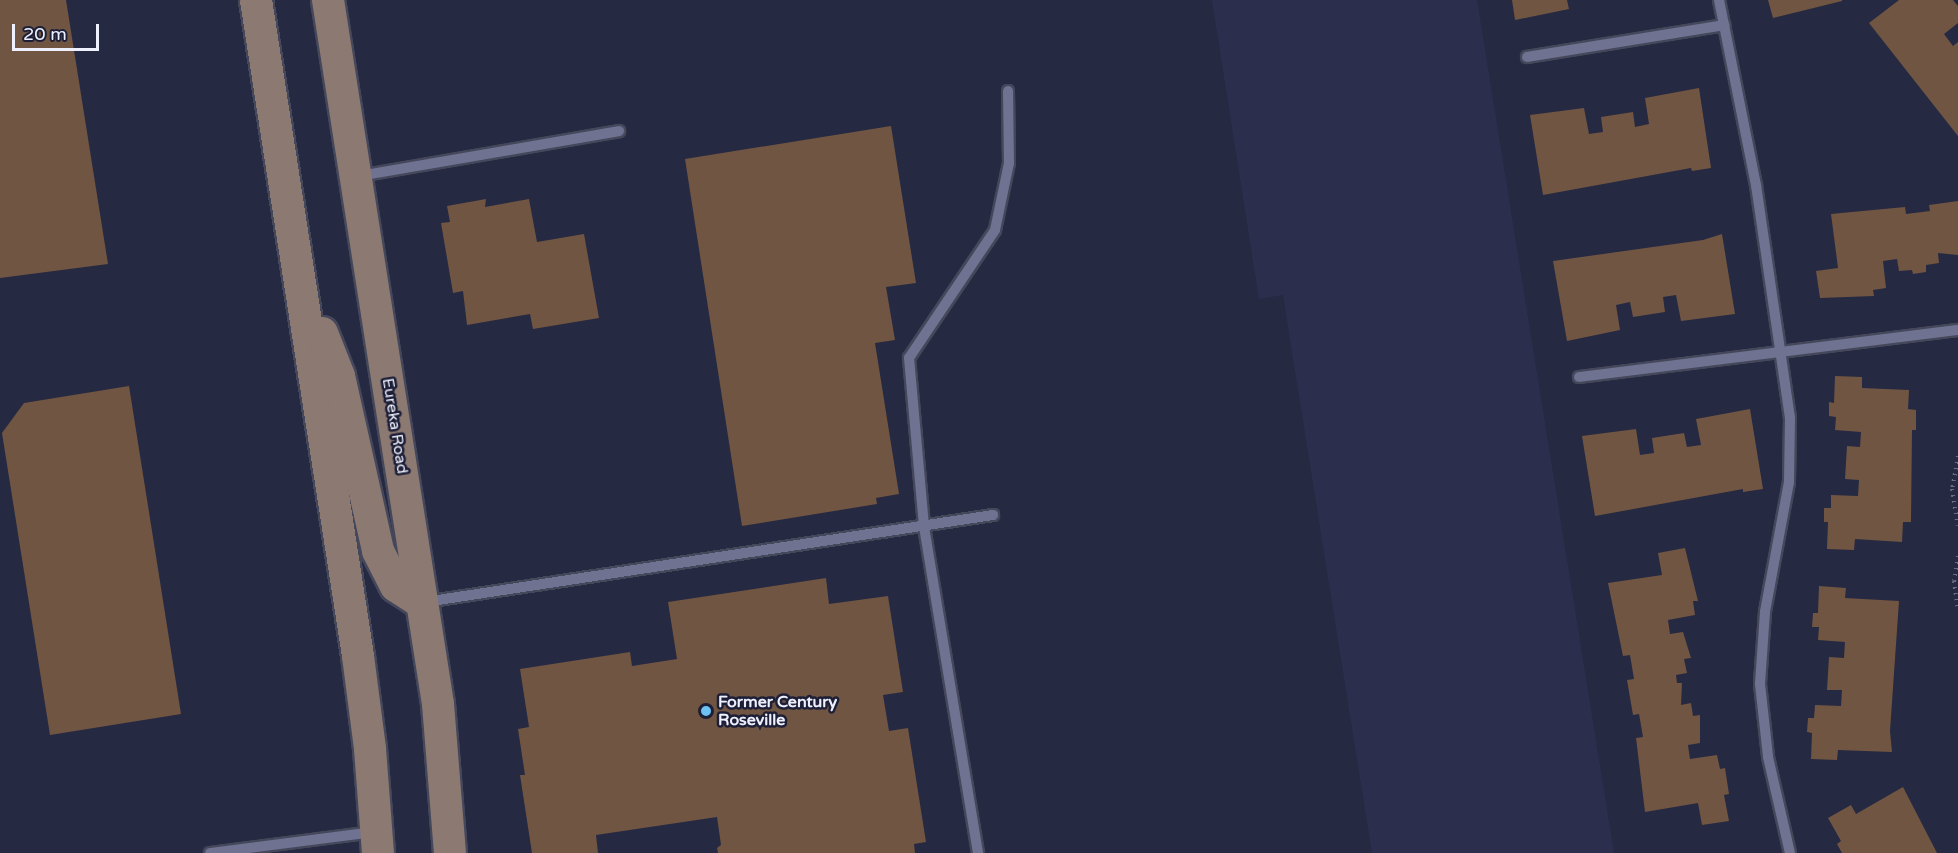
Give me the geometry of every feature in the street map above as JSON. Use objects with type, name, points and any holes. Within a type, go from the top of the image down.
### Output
[{"type":"main road","points":[[256,0],[358,656],[377,842]]},
{"type":"main road","name":"Eureka Road","points":[[328,0],[358,176],[438,704],[450,853]]},
{"type":"main road","points":[[301,279],[339,376],[378,551],[396,586],[422,603]]},
{"type":"lane","points":[[1719,0],[1756,185],[1790,418],[1789,482],[1765,612],[1760,684],[1768,757],[1790,853]]},
{"type":"lane","points":[[1527,57],[1724,25]]},
{"type":"lane","points":[[978,853],[924,526],[909,358],[995,230],[1009,163],[1008,91]]},
{"type":"lane","points":[[358,176],[619,131]]},
{"type":"lane","points":[[1580,377],[1958,330]]},
{"type":"lane","points":[[422,603],[993,515]]},
{"type":"lane","points":[[210,853],[377,842]]},
{"type":"path","points":[[1958,456],[1952,489],[1958,526]]},
{"type":"path","points":[[1958,556],[1954,581],[1958,610]]},
{"type":"shaded area","points":[[1212,0],[1477,0],[1614,853],[1372,853],[1283,295],[1259,299]]},
{"type":"building","points":[[0,0],[66,0],[108,264],[0,278]]},
{"type":"building","points":[[1512,0],[1567,0],[1569,9],[1515,20]]},
{"type":"building","points":[[1768,0],[1842,0],[1842,1],[1773,18]]},
{"type":"building","points":[[1899,0],[1953,0],[1958,6],[1958,23],[1944,34],[1953,46],[1958,42],[1958,136],[1869,23]]},
{"type":"building","points":[[1699,88],[1711,168],[1692,171],[1691,168],[1543,195],[1530,115],[1584,108],[1589,134],[1603,132],[1601,117],[1633,112],[1635,127],[1649,124],[1645,98]]},
{"type":"building","points":[[891,126],[916,283],[886,287],[895,340],[875,343],[899,494],[876,498],[877,504],[742,526],[685,159]]},
{"type":"building","points":[[486,199],[485,207],[529,199],[537,242],[584,234],[599,318],[533,329],[530,314],[467,325],[463,291],[453,293],[441,223],[450,222],[447,206]]},
{"type":"building","points":[[1958,201],[1958,255],[1938,253],[1939,263],[1926,265],[1926,272],[1913,274],[1912,270],[1899,271],[1897,259],[1883,261],[1886,288],[1873,290],[1874,296],[1820,298],[1816,271],[1838,268],[1831,214],[1905,207],[1906,214],[1930,211],[1929,205]]},
{"type":"building","points":[[1722,234],[1735,314],[1681,321],[1676,295],[1663,297],[1665,312],[1633,317],[1630,302],[1616,305],[1620,330],[1567,341],[1553,261],[1703,240]]},
{"type":"building","points":[[1835,376],[1862,377],[1862,388],[1909,390],[1908,409],[1916,410],[1916,430],[1912,430],[1911,522],[1903,522],[1902,542],[1855,539],[1854,550],[1827,549],[1828,522],[1824,522],[1824,508],[1831,508],[1831,495],[1858,496],[1859,480],[1845,479],[1847,446],[1860,447],[1861,432],[1835,430],[1836,417],[1829,416],[1829,402],[1834,403]]},
{"type":"building","points":[[129,386],[181,714],[50,735],[2,433],[24,403]]},
{"type":"building","points":[[1750,409],[1763,489],[1743,492],[1743,489],[1595,516],[1582,436],[1636,429],[1640,455],[1654,453],[1652,438],[1684,433],[1687,447],[1701,445],[1696,419]]},
{"type":"building","points":[[1685,548],[1698,601],[1693,601],[1695,615],[1668,620],[1670,634],[1683,632],[1691,658],[1684,659],[1687,673],[1676,675],[1677,683],[1682,683],[1681,705],[1691,703],[1693,716],[1700,715],[1700,743],[1688,745],[1690,759],[1717,755],[1720,769],[1725,768],[1729,794],[1724,795],[1729,821],[1702,825],[1698,803],[1645,812],[1636,738],[1643,737],[1639,714],[1633,715],[1627,680],[1634,679],[1630,655],[1623,656],[1608,583],[1662,575],[1658,553]]},
{"type":"building","name":"Former Century Roseville","points":[[826,578],[829,604],[888,596],[903,692],[883,695],[889,731],[908,728],[926,842],[914,844],[915,853],[718,853],[717,848],[721,845],[717,817],[596,835],[598,853],[532,853],[520,775],[525,775],[518,729],[529,727],[520,669],[630,652],[632,666],[677,659],[668,602]]},
{"type":"building","points":[[1819,586],[1846,588],[1845,598],[1899,601],[1890,731],[1892,752],[1838,750],[1837,760],[1811,759],[1812,733],[1807,732],[1808,718],[1814,718],[1815,705],[1841,706],[1842,690],[1827,690],[1829,657],[1844,658],[1845,642],[1818,640],[1819,627],[1812,627],[1813,613],[1818,613]]},
{"type":"building","points":[[1903,787],[1937,853],[1842,853],[1837,844],[1841,841],[1828,818],[1851,805],[1856,814]]},
{"type":"place","name":"Former Century Roseville","points":[[706,711]]}]
